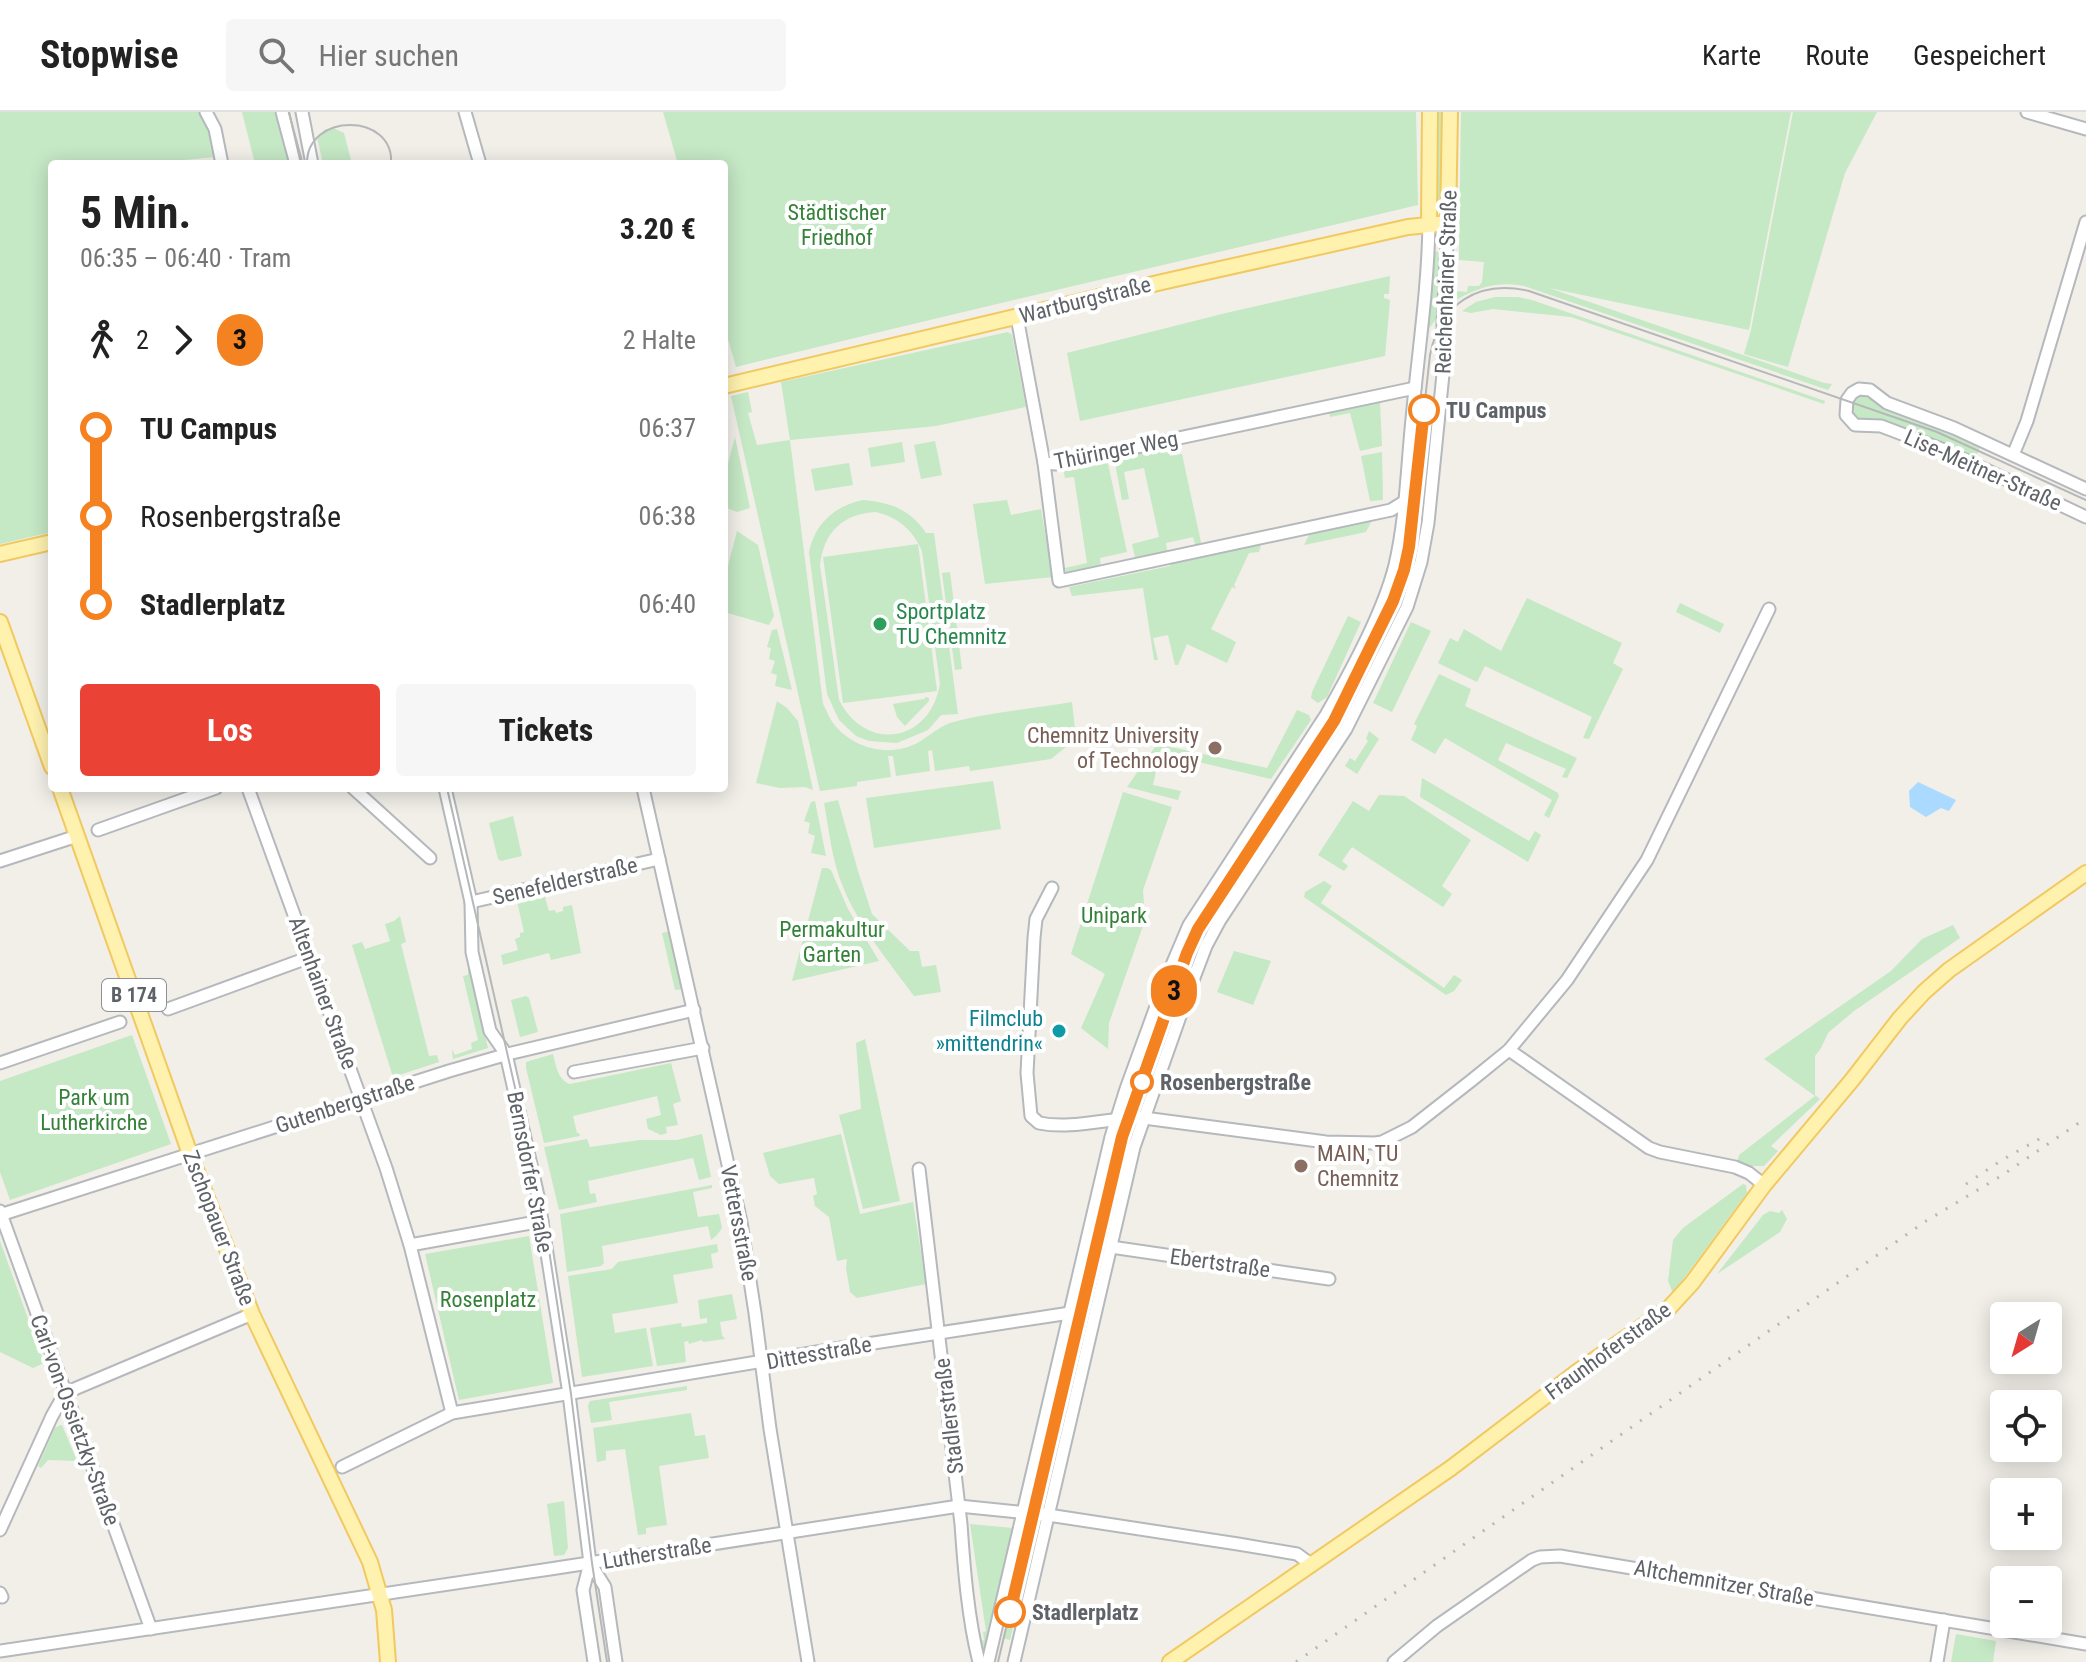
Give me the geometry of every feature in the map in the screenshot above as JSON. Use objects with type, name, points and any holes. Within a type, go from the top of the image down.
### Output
[{"type":"main road","name":"Reichenhainer Straße","points":[[1429,223],[1430,112]]},
{"type":"main road","name":"Reichenhainer Straße","points":[[1448,223],[1450,112]]},
{"type":"main road","name":"Wartburgstraße","points":[[728,385],[1162,282],[1429,223],[1448,223]]},
{"type":"main road","points":[[0,554],[48,543]]},
{"type":"main road","points":[[0,622],[48,756]]},
{"type":"main road","name":"Zschopauer Straße","points":[[61,792],[190,1154],[252,1314],[364,1548],[387,1626],[388,1662]]},
{"type":"main road","name":"Fraunhoferstraße","points":[[1170,1662],[1451,1468],[1577,1372],[1669,1308],[1692,1283],[1764,1185],[1924,992],[1949,970],[2086,873]]},
{"type":"street","points":[[206,112],[215,129],[221,160]]},
{"type":"street","points":[[282,112],[295,160]]},
{"type":"street","points":[[302,112],[311,160]]},
{"type":"street","points":[[465,112],[479,160]]},
{"type":"street","points":[[2027,112],[2086,129]]},
{"type":"street","name":"Lise-Meitner-Straße","points":[[2013,455],[2027,421],[2086,222]]},
{"type":"street","name":"Reichenhainer Straße","points":[[988,1662],[1116,1119],[1166,979],[1189,925],[1344,684],[1394,566],[1404,502],[1425,297],[1429,223]]},
{"type":"street","name":"Reichenhainer Straße","points":[[1014,1662],[1134,1147],[1190,988],[1211,936],[1346,729],[1412,591],[1426,541],[1443,374],[1448,223]]},
{"type":"street","points":[[1017,317],[1044,463]]},
{"type":"street","name":"Thüringer Weg","points":[[1404,502],[1391,510],[1059,581],[1044,463],[1056,464],[1415,388]]},
{"type":"street","name":"Lise-Meitner-Straße","points":[[2086,489],[1954,428],[1887,403],[1870,390],[1859,389],[1847,400],[1846,415],[1855,425],[1881,426],[1944,450],[2086,517]]},
{"type":"street","points":[[1052,888],[1036,919],[1034,938],[1027,1073],[1031,1116],[1039,1123],[1144,1118],[1326,1142],[1382,1142],[1412,1127],[1509,1050],[1567,980],[1647,860],[1769,609]]},
{"type":"street","points":[[98,830],[205,792]]},
{"type":"street","name":"Altenhainer Straße","points":[[249,792],[362,1099],[410,1245]]},
{"type":"street","points":[[357,792],[430,858]]},
{"type":"street","name":"Bernsdorfer Straße","points":[[446,792],[471,902],[472,952],[490,1031],[506,1054],[542,1221],[569,1394],[590,1563],[583,1590],[594,1662]]},
{"type":"street","name":"Vettersstraße","points":[[644,792],[744,1239],[770,1429],[808,1662]]},
{"type":"street","points":[[0,861],[77,836]]},
{"type":"street","name":"Senefelderstraße","points":[[471,902],[659,859]]},
{"type":"street","points":[[168,1009],[310,957]]},
{"type":"street","name":"Gutenbergstraße","points":[[0,1213],[506,1054],[694,1010]]},
{"type":"street","points":[[0,1063],[120,1022]]},
{"type":"street","points":[[574,1072],[703,1048]]},
{"type":"street","points":[[1509,1050],[1649,1148],[1735,1167],[1764,1185]]},
{"type":"street","name":"Stadlerstraße","points":[[919,1169],[963,1560],[979,1662]]},
{"type":"street","name":"Carl-von-Ossietzky-Straße","points":[[0,1213],[151,1629]]},
{"type":"street","points":[[452,1413],[410,1245],[542,1221]]},
{"type":"street","name":"Ebertstraße","points":[[1111,1247],[1329,1279]]},
{"type":"street","name":"Dittesstraße","points":[[569,1394],[1070,1313]]},
{"type":"street","points":[[0,1530],[65,1393],[252,1314]]},
{"type":"street","points":[[342,1467],[452,1413],[569,1394]]},
{"type":"street","name":"Lutherstraße","points":[[0,1651],[959,1506],[1048,1515],[1297,1554],[1312,1565]]},
{"type":"street","name":"Altchemnitzer Straße","points":[[1401,1660],[1464,1607],[1540,1557],[1560,1556],[2086,1644]]},
{"type":"street","name":"Bernsdorfer Straße","points":[[590,1563],[605,1587],[616,1662]]},
{"type":"street","points":[[1937,1662],[1944,1620]]},
{"type":"green space","points":[[0,112],[200,112],[212,139],[215,157],[184,160],[48,160],[48,533],[0,544]]},
{"type":"green space","points":[[242,112],[274,112],[289,160],[254,160]]},
{"type":"green space","name":"Städtischer Friedhof","points":[[663,112],[1416,112],[1418,205],[736,367],[728,339],[728,160],[677,160]]},
{"type":"green space","points":[[1433,112],[1447,112],[1443,213],[1434,211]]},
{"type":"green space","points":[[1461,112],[1791,112],[1749,330],[1549,288],[1832,384],[1828,390],[1524,286],[1489,286],[1456,300],[1456,291],[1467,292],[1468,286],[1479,286],[1482,282],[1484,262],[1459,260]]},
{"type":"green space","points":[[1793,112],[1877,112],[1845,173],[1788,367],[1744,354]]},
{"type":"green space","points":[[333,128],[344,133],[351,160],[322,160],[317,137],[326,129]]},
{"type":"green space","points":[[1432,251],[1440,252],[1436,319],[1425,334]]},
{"type":"green space","points":[[1390,276],[1389,294],[1384,294],[1384,298],[1390,300],[1385,356],[1080,421],[1067,353]]},
{"type":"green space","points":[[1495,297],[1532,300],[1825,401],[1824,404],[1571,317],[1493,309],[1471,313],[1462,311],[1476,302]]},
{"type":"green space","points":[[1008,332],[1012,335],[1026,407],[936,426],[790,440],[781,382]]},
{"type":"green space","points":[[748,392],[752,412],[748,413],[757,445],[790,440],[823,704],[839,730],[859,744],[896,750],[919,742],[950,723],[1072,702],[1076,739],[1051,759],[970,771],[969,766],[935,771],[932,750],[928,751],[930,771],[896,776],[893,756],[888,756],[891,777],[820,791],[731,396]]},
{"type":"green space","points":[[1865,394],[1976,441],[1975,445],[1980,447],[1975,460],[1856,419],[1850,412],[1854,399]]},
{"type":"green space","points":[[1380,402],[1382,446],[1360,451],[1350,413],[1330,417],[1329,412]]},
{"type":"green space","points":[[735,437],[750,508],[737,512],[728,509],[728,464]]},
{"type":"green space","points":[[935,441],[942,475],[921,479],[914,445]]},
{"type":"green space","points":[[902,442],[905,462],[871,467],[868,448]]},
{"type":"green space","points":[[1180,444],[1180,447],[1169,450],[1170,456],[1182,454],[1202,547],[1196,548],[1193,537],[1166,543],[1168,555],[1136,562],[1132,544],[1159,537],[1144,468],[1124,472],[1129,499],[1122,500],[1114,458]]},
{"type":"green space","points":[[1382,452],[1383,500],[1370,501],[1361,456]]},
{"type":"green space","points":[[1107,459],[1127,552],[1100,558],[1101,568],[1067,576],[1065,568],[1087,563],[1074,477],[1065,478],[1063,468]]},
{"type":"green space","points":[[849,463],[853,485],[815,491],[811,469]]},
{"type":"green space","points":[[863,500],[891,505],[914,518],[926,533],[934,533],[958,714],[941,715],[928,730],[897,743],[869,741],[856,736],[839,720],[827,694],[809,552],[821,524],[835,511]],"holes":[[[876,512],[904,526],[922,551],[940,684],[934,704],[924,719],[911,729],[896,734],[880,734],[865,728],[851,717],[839,700],[820,565],[826,543],[837,527],[853,516]]]},
{"type":"green space","points":[[1007,500],[1011,515],[1041,509],[1053,577],[985,584],[973,504]]},
{"type":"green space","points":[[1373,518],[1366,532],[1304,545],[1311,531]]},
{"type":"green space","points":[[737,531],[758,545],[774,616],[769,625],[728,613],[728,566]]},
{"type":"green space","points":[[1259,543],[1259,552],[1249,553],[1234,585],[1236,589],[1232,587],[1211,629],[1236,642],[1227,663],[1187,644],[1178,665],[1175,665],[1168,635],[1153,638],[1158,660],[1154,660],[1143,588],[1072,596],[1069,587],[1170,566],[1173,561]]},
{"type":"green space","name":"Sportplatz TU Chemnitz","points":[[918,544],[937,691],[843,703],[823,557]]},
{"type":"green space","points":[[950,572],[962,669],[955,670],[942,573]]},
{"type":"green space","points":[[1527,598],[1622,643],[1613,663],[1623,669],[1589,739],[1583,738],[1592,717],[1485,666],[1477,682],[1438,663],[1450,638],[1458,642],[1464,629],[1501,651]]},
{"type":"green space","points":[[1680,603],[1724,624],[1720,633],[1676,612]]},
{"type":"green space","points":[[1384,606],[1400,613],[1354,708],[1340,699]]},
{"type":"green space","points":[[1348,616],[1361,622],[1327,697],[1318,703],[1311,698],[1312,692]]},
{"type":"green space","points":[[1411,622],[1431,631],[1392,712],[1373,703]]},
{"type":"green space","points":[[777,629],[792,690],[775,686],[777,675],[771,673],[775,661],[769,659],[771,648],[767,647],[772,630]]},
{"type":"green space","points":[[1439,674],[1471,689],[1465,706],[1577,758],[1567,778],[1562,777],[1566,769],[1506,743],[1498,760],[1558,793],[1549,818],[1544,815],[1552,800],[1445,738],[1435,754],[1411,740],[1417,726],[1414,724]]},
{"type":"green space","points":[[926,697],[929,701],[905,726],[897,717],[893,704]]},
{"type":"green space","points":[[777,701],[798,721],[813,790],[756,783]]},
{"type":"green space","points":[[1297,710],[1309,715],[1311,720],[1271,779],[1160,753],[1153,785],[1181,791],[1178,800],[1127,787],[1157,744],[1267,768]]},
{"type":"green space","points":[[1369,731],[1379,739],[1357,774],[1345,766],[1350,758],[1355,761],[1368,741]]},
{"type":"green space","points":[[1311,746],[1325,755],[1280,822],[1189,983],[1171,977],[1189,933]]},
{"type":"green space","points":[[1422,778],[1529,841],[1535,831],[1541,835],[1528,862],[1420,797]]},
{"type":"green space","points":[[993,781],[1001,829],[874,848],[866,798]]},
{"type":"green space","name":"Unipark","points":[[1123,792],[1172,807],[1143,890],[1145,920],[1109,1023],[1108,1049],[1081,1028],[1105,974],[1071,954]]},
{"type":"green space","points":[[1379,795],[1404,796],[1471,840],[1442,886],[1452,894],[1443,907],[1352,847],[1342,861],[1348,866],[1344,871],[1318,855],[1353,801],[1369,811]]},
{"type":"green space","points":[[838,800],[872,914],[910,951],[919,951],[922,967],[936,965],[941,992],[914,996],[849,901],[836,867],[824,803]]},
{"type":"green space","points":[[815,801],[826,856],[811,853],[815,836],[808,833],[810,823],[804,821],[811,802]]},
{"type":"green space","points":[[513,816],[522,856],[501,861],[489,823]]},
{"type":"green space","name":"Permakultur Garten","points":[[822,868],[831,870],[848,909],[879,961],[792,981]]},
{"type":"green space","points":[[1324,881],[1332,886],[1321,903],[1444,988],[1454,975],[1462,980],[1454,991],[1446,995],[1304,897],[1305,892]]},
{"type":"green space","points":[[544,894],[549,911],[555,910],[556,913],[572,905],[581,953],[551,960],[549,953],[503,965],[501,955],[518,950],[515,939],[524,932],[517,901]]},
{"type":"green space","points":[[400,916],[406,942],[401,944],[429,1056],[437,1055],[439,1062],[393,1077],[352,945],[362,942],[365,949],[390,941],[385,924]]},
{"type":"green space","points":[[1953,925],[1960,938],[1854,1011],[1828,1033],[1815,1056],[1815,1095],[1820,1099],[1771,1146],[1778,1151],[1764,1166],[1737,1162],[1739,1155],[1815,1096],[1764,1059],[1891,971],[1922,939]]},
{"type":"green space","points":[[670,931],[683,989],[675,990],[662,933]]},
{"type":"green space","points":[[1234,951],[1271,961],[1253,1005],[1217,992]]},
{"type":"green space","points":[[468,965],[488,1048],[453,1059],[452,1049],[455,1055],[472,1049],[471,1043],[478,1040],[463,976],[468,975]]},
{"type":"green space","points":[[1174,985],[1181,987],[1144,1092],[1136,1090]]},
{"type":"green space","points":[[526,996],[538,1032],[520,1037],[511,1000]]},
{"type":"green space","name":"Park um Lutherkirche","points":[[132,1035],[171,1144],[10,1200],[0,1172],[0,1081]]},
{"type":"green space","points":[[865,1039],[900,1201],[863,1209],[839,1115],[861,1109],[856,1043]]},
{"type":"green space","points":[[553,1054],[560,1076],[570,1084],[671,1063],[681,1101],[673,1104],[678,1125],[666,1127],[667,1133],[661,1135],[648,1129],[646,1119],[661,1115],[657,1096],[573,1116],[580,1136],[544,1143],[526,1062]]},
{"type":"green space","points":[[702,1134],[711,1177],[699,1180],[693,1158],[588,1181],[590,1194],[595,1193],[597,1202],[559,1210],[544,1147],[587,1139],[590,1147],[640,1140],[677,1140]]},
{"type":"green space","points":[[841,1134],[860,1214],[913,1202],[926,1284],[857,1298],[850,1292],[847,1259],[837,1261],[829,1217],[815,1206],[813,1196],[817,1194],[814,1178],[779,1184],[770,1176],[763,1153]]},
{"type":"green space","points":[[1114,1141],[1131,1145],[1096,1293],[1080,1289]]},
{"type":"green space","points":[[1743,1184],[1747,1193],[1673,1293],[1668,1281],[1673,1240],[1683,1228]]},
{"type":"green space","points":[[712,1185],[712,1188],[693,1192],[698,1217],[719,1214],[722,1228],[711,1240],[708,1226],[602,1246],[604,1263],[601,1266],[567,1272],[560,1214]]},
{"type":"green space","points":[[1782,1210],[1787,1219],[1780,1232],[1717,1274],[1763,1215]]},
{"type":"green space","name":"Rosenplatz","points":[[529,1236],[553,1383],[459,1400],[425,1254]]},
{"type":"green space","points":[[0,1241],[44,1363],[33,1368],[0,1352]]},
{"type":"green space","points":[[717,1244],[718,1252],[711,1254],[713,1268],[673,1275],[678,1303],[612,1314],[615,1333],[646,1328],[653,1366],[582,1377],[568,1276],[612,1269],[618,1262]]},
{"type":"green space","points":[[732,1294],[737,1319],[720,1322],[725,1339],[684,1342],[686,1362],[657,1366],[650,1328],[707,1323],[707,1318],[700,1319],[698,1300]]},
{"type":"green space","points":[[1078,1295],[1095,1300],[1051,1490],[1038,1486]]},
{"type":"green space","points":[[687,1386],[687,1390],[609,1402],[612,1420],[591,1423],[590,1401]]},
{"type":"green space","points":[[691,1413],[695,1436],[705,1435],[709,1458],[659,1466],[667,1525],[646,1528],[646,1534],[638,1535],[625,1449],[606,1451],[606,1460],[597,1462],[593,1428]]},
{"type":"green space","points":[[60,1425],[77,1461],[48,1460],[41,1468],[38,1466],[55,1428]]},
{"type":"green space","points":[[564,1501],[568,1548],[564,1555],[554,1556],[547,1504]]},
{"type":"green space","points":[[970,1524],[1013,1528],[983,1655],[981,1641],[986,1631]]},
{"type":"green space","points":[[1029,1530],[1036,1531],[1010,1640],[1003,1638]]},
{"type":"green space","points":[[1956,1634],[1996,1641],[1993,1662],[1951,1662]]},
{"type":"water","points":[[1918,782],[1956,800],[1949,811],[1941,808],[1926,817],[1910,807],[1909,791]]},
{"type":"tram line","points":[[289,112],[300,160]]},
{"type":"tram line","points":[[308,160],[310,147],[320,135],[334,127],[350,125],[366,127],[379,135],[388,147],[390,160]]},
{"type":"tram line","points":[[998,1662],[1122,1137],[1187,953],[1212,905],[1334,721],[1395,596],[1410,537],[1430,355],[1435,337],[1452,309],[1464,299],[1493,289],[1529,291],[1937,432],[2086,500]]},
{"type":"tram line","name":"3","points":[[1010,1612],[1128,1117],[1198,929],[1334,721],[1393,601],[1409,547],[1424,410]]},
{"type":"tram line","points":[[448,792],[543,1211],[607,1662]]},
{"type":"railway","points":[[1296,1662],[1926,1221],[2001,1176],[2086,1118]]},
{"type":"railway","points":[[1966,1184],[2048,1134]]},
{"type":"place","name":"TU Campus","points":[[1424,410]]},
{"type":"place","name":"Sportplatz TU Chemnitz","points":[[880,624]]},
{"type":"place","name":"Chemnitz University of Technology","points":[[1215,748]]},
{"type":"place","name":"Filmclub »mittendrin«","points":[[1059,1031]]},
{"type":"place","name":"Rosenbergstraße","points":[[1142,1082]]},
{"type":"place","name":"MAIN, TU Chemnitz","points":[[1301,1166]]},
{"type":"place","name":"Stadlerplatz","points":[[1010,1612]]}]
